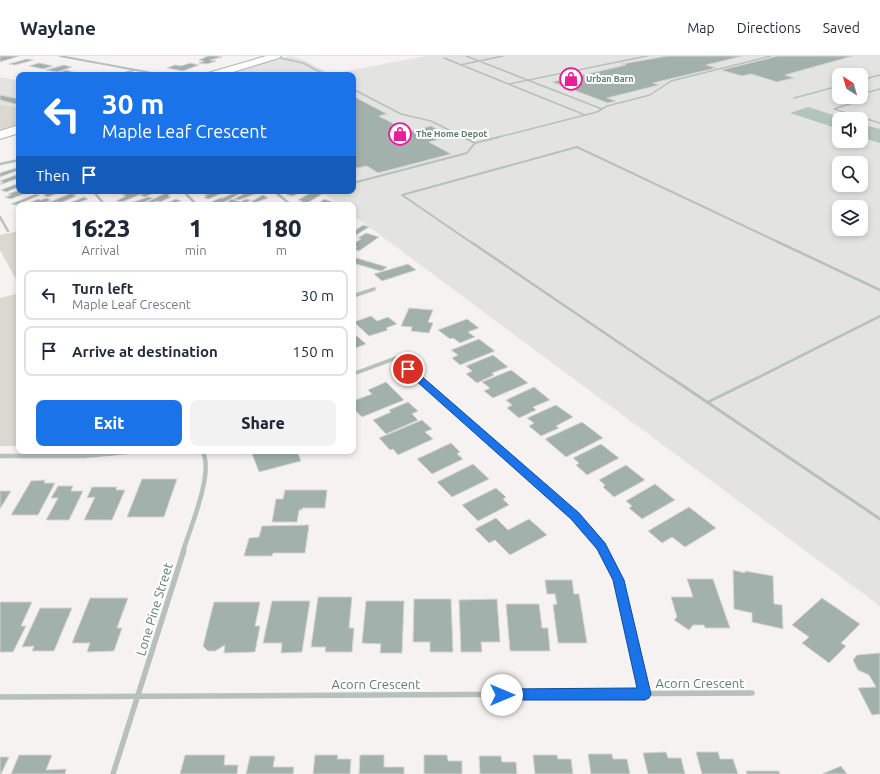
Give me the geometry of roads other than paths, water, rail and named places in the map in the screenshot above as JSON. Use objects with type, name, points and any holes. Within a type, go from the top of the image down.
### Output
[{"type":"main road","points":[[222,72],[279,57]]},
{"type":"main road","points":[[0,135],[16,130]]},
{"type":"street","points":[[60,56],[146,72]]},
{"type":"street","points":[[0,164],[16,161]]},
{"type":"street","points":[[96,194],[102,202]]},
{"type":"street","points":[[186,194],[195,202]]},
{"type":"street","points":[[278,194],[287,202]]},
{"type":"street","points":[[0,217],[8,231]]},
{"type":"street","points":[[356,295],[374,289]]},
{"type":"street","points":[[356,373],[396,358],[575,516],[601,546],[619,580],[645,694]]},
{"type":"street","points":[[0,456],[83,456],[105,454]]},
{"type":"street","name":"Lone Pine Street","points":[[113,774],[205,482],[206,457],[204,454]]},
{"type":"street","name":"Acorn Crescent","points":[[0,697],[752,693]]},
{"type":"lane","points":[[466,56],[602,109]]},
{"type":"lane","points":[[460,65],[504,56]]},
{"type":"lane","points":[[508,84],[529,81],[647,56]]},
{"type":"lane","points":[[356,182],[467,152],[474,143],[585,116],[597,112],[607,106],[650,95],[671,81],[772,56]]},
{"type":"lane","points":[[279,57],[303,63],[320,72]]},
{"type":"lane","points":[[444,58],[585,116]]},
{"type":"lane","points":[[126,72],[134,70]]},
{"type":"lane","points":[[868,78],[880,75]]},
{"type":"lane","points":[[794,98],[832,88]]},
{"type":"lane","points":[[880,89],[865,93],[868,98],[834,109],[880,123]]},
{"type":"lane","points":[[356,91],[401,114],[431,121],[474,143]]},
{"type":"lane","points":[[880,290],[577,147],[402,195],[880,519]]},
{"type":"lane","points":[[708,402],[880,316]]},
{"type":"place","name":"Urban Barn","points":[[571,79]]},
{"type":"place","name":"The Home Depot","points":[[400,134]]}]
